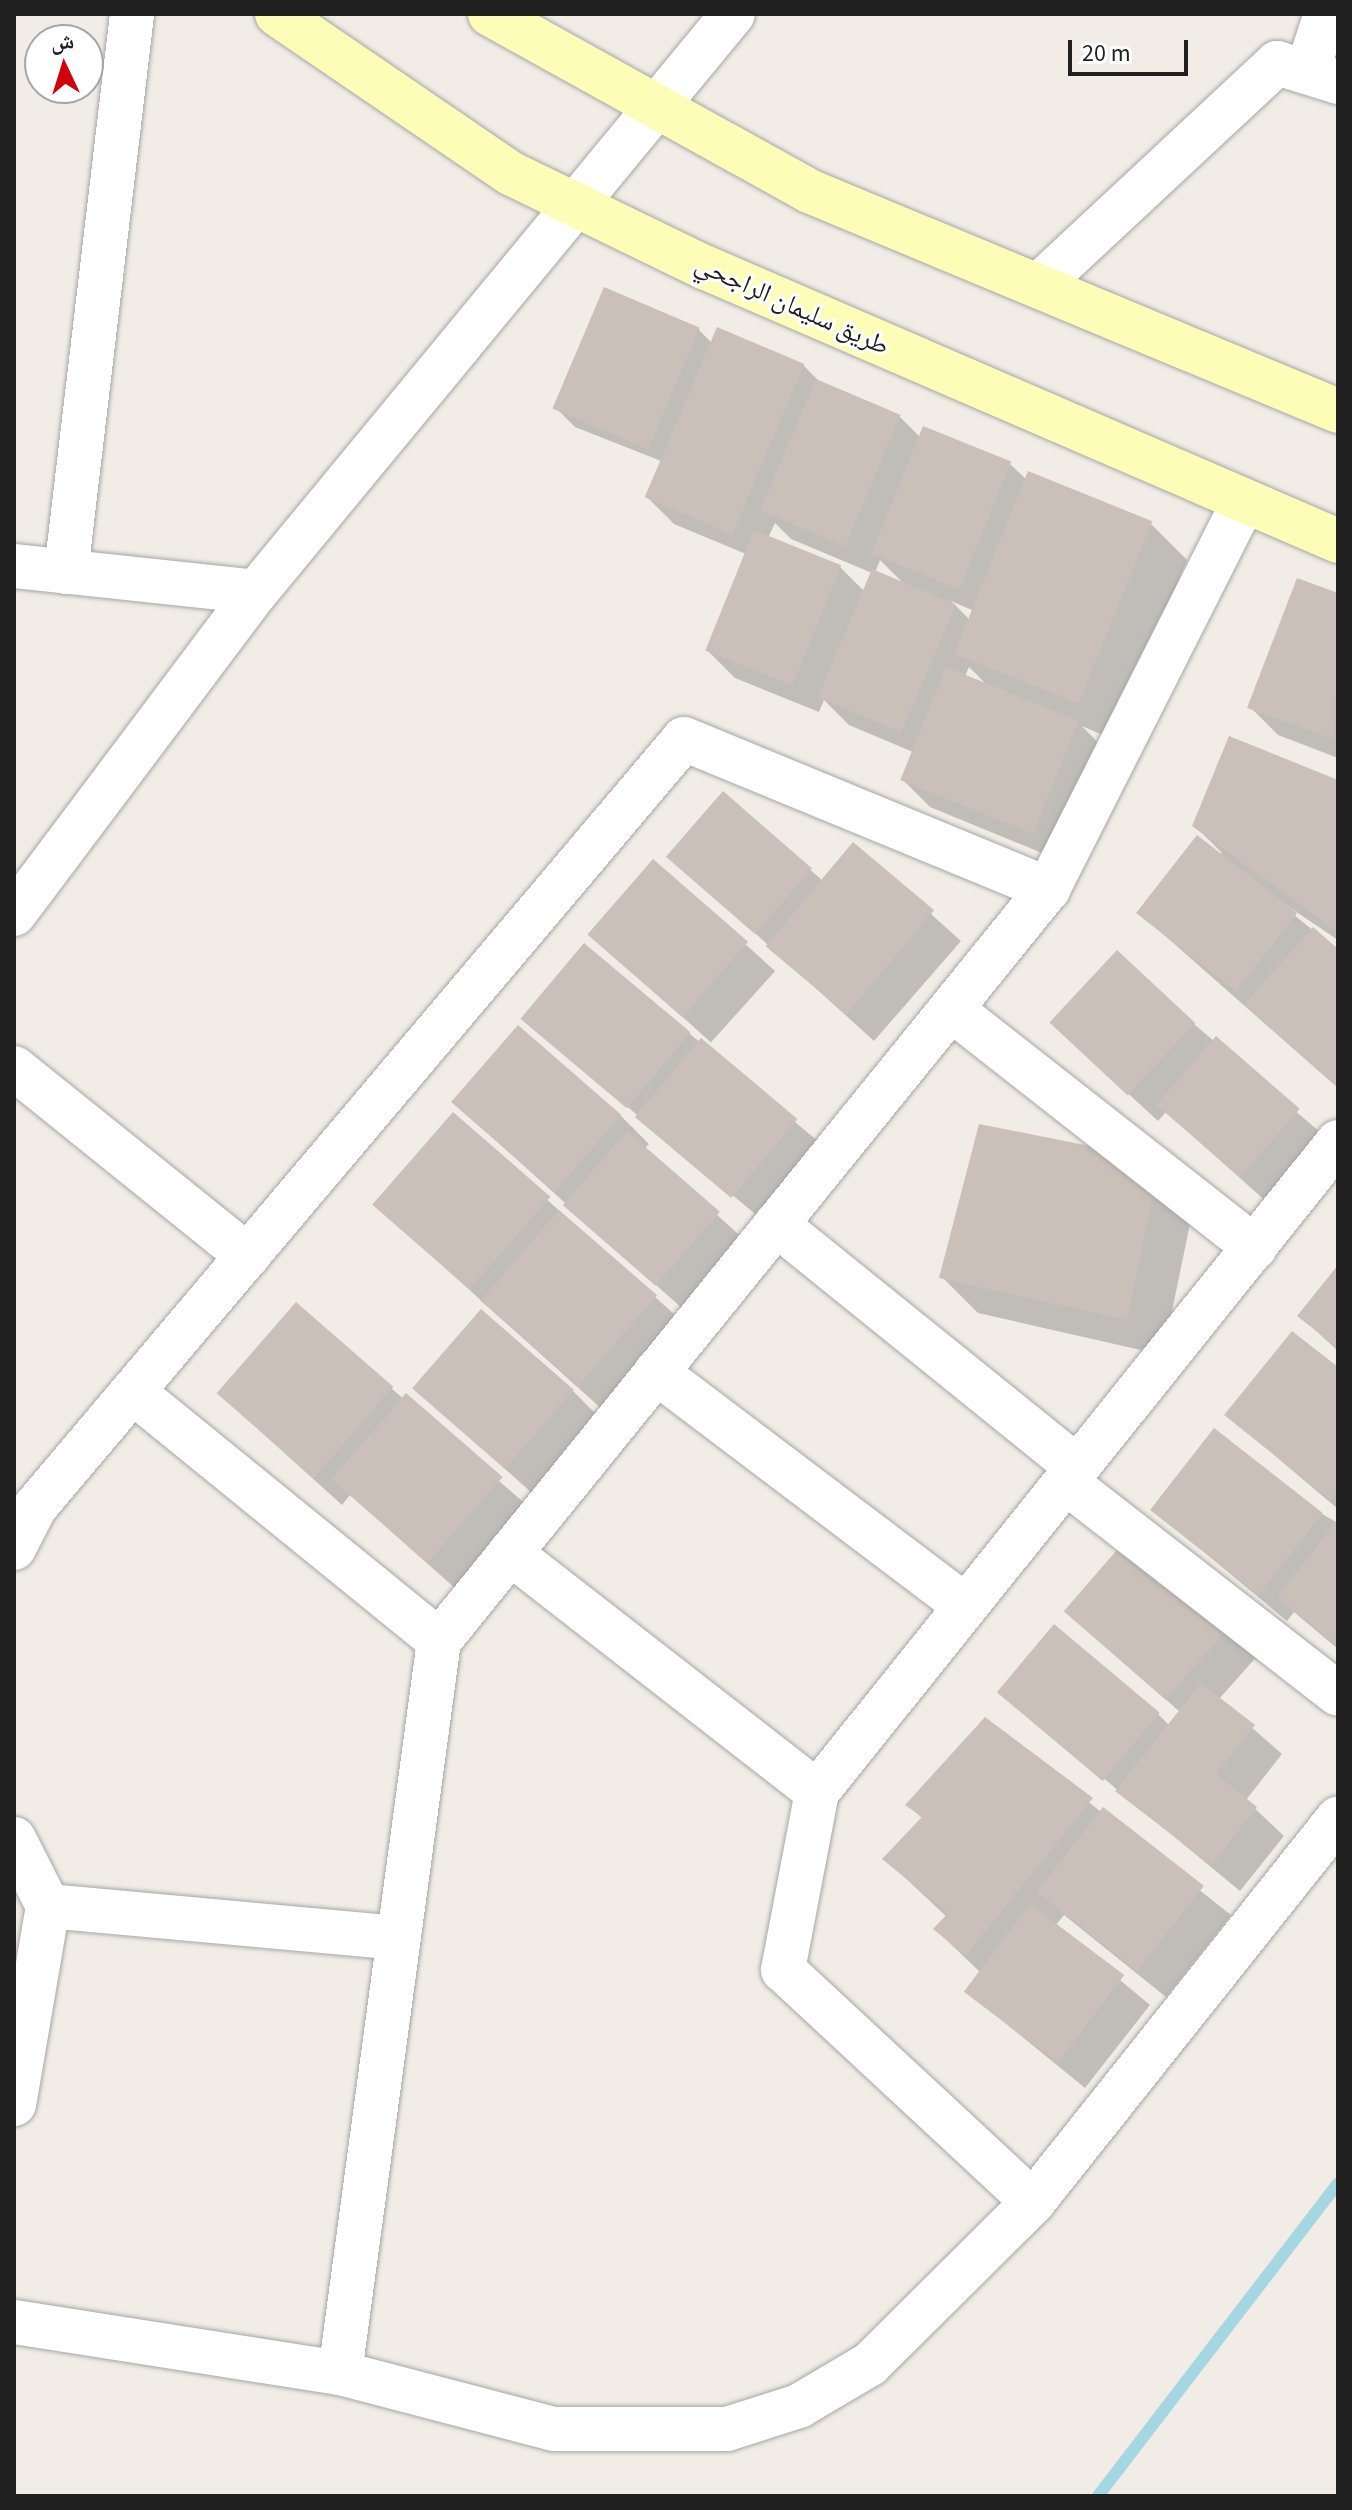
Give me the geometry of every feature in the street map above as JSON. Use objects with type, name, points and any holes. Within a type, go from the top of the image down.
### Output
[{"type":"main road","name":"طريق سليمان الراجحي","points":[[277,14],[510,173],[1338,541]]},
{"type":"main road","points":[[490,14],[809,191],[1338,411]]},
{"type":"street","points":[[66,572],[132,14]]},
{"type":"street","points":[[14,914],[256,592],[733,14]]},
{"type":"street","points":[[1038,286],[1277,63],[1323,77],[1326,14]]},
{"type":"street","points":[[340,2373],[439,1641],[1048,889],[1244,501]]},
{"type":"street","points":[[14,566],[256,592]]},
{"type":"street","points":[[14,1548],[35,1507],[684,739],[1048,889]]},
{"type":"street","points":[[952,1010],[1255,1248]]},
{"type":"street","points":[[14,1068],[248,1256]]},
{"type":"street","points":[[1033,2202],[783,1970],[817,1792],[1338,1142]]},
{"type":"street","points":[[776,1224],[1072,1475],[1338,1694]]},
{"type":"street","points":[[656,1372],[965,1606]]},
{"type":"street","points":[[133,1392],[439,1641]]},
{"type":"street","points":[[510,1553],[817,1792]]},
{"type":"street","points":[[14,2322],[340,2373],[554,2429],[727,2429],[799,2406],[870,2364],[1033,2202],[1338,1819]]},
{"type":"street","points":[[14,1839],[48,1906],[14,2104]]},
{"type":"street","points":[[48,1906],[398,1938]]},
{"type":"building","points":[[604,287],[700,328],[648,449],[552,409]]},
{"type":"building","points":[[717,327],[804,364],[732,534],[645,497]]},
{"type":"building","points":[[816,379],[901,415],[845,547],[760,511]]},
{"type":"building","points":[[923,426],[1011,462],[959,590],[871,554]]},
{"type":"building","points":[[1028,471],[1152,521],[1078,704],[954,654]]},
{"type":"building","points":[[754,530],[841,565],[792,686],[705,651]]},
{"type":"building","points":[[872,569],[956,605],[901,733],[818,697]]},
{"type":"building","points":[[1297,578],[1338,593],[1335,740],[1247,708]]},
{"type":"building","points":[[946,667],[1079,721],[1033,834],[900,780]]},
{"type":"building","points":[[1229,736],[1338,780],[1338,932],[1192,826]]},
{"type":"building","points":[[723,791],[812,868],[755,934],[666,857]]},
{"type":"building","points":[[1197,835],[1297,913],[1236,991],[1136,913]]},
{"type":"building","points":[[853,842],[934,910],[847,1014],[766,946]]},
{"type":"building","points":[[653,859],[748,942],[682,1017],[587,934]]},
{"type":"building","points":[[1313,927],[1338,949],[1338,1087],[1244,1005]]},
{"type":"building","points":[[584,943],[690,1032],[627,1108],[520,1019]]},
{"type":"building","points":[[1117,950],[1195,1023],[1128,1095],[1049,1022]]},
{"type":"building","points":[[518,1025],[621,1115],[554,1192],[451,1102]]},
{"type":"building","points":[[1216,1036],[1300,1109],[1240,1178],[1156,1105]]},
{"type":"building","points":[[701,1038],[798,1119],[731,1198],[635,1117]]},
{"type":"building","points":[[453,1112],[550,1197],[470,1289],[372,1205]]},
{"type":"building","points":[[979,1124],[1125,1153],[1121,1172],[1156,1181],[1127,1320],[939,1278]]},
{"type":"building","points":[[627,1131],[720,1212],[656,1286],[563,1205]]},
{"type":"building","points":[[559,1210],[657,1295],[578,1386],[480,1301]]},
{"type":"building","points":[[1338,1265],[1338,1348],[1297,1316]]},
{"type":"building","points":[[296,1302],[393,1387],[314,1478],[217,1393]]},
{"type":"building","points":[[481,1309],[574,1390],[505,1469],[412,1388]]},
{"type":"building","points":[[1292,1331],[1338,1367],[1338,1491],[1331,1500],[1224,1415]]},
{"type":"building","points":[[406,1393],[503,1477],[428,1563],[331,1479]]},
{"type":"building","points":[[1214,1428],[1323,1513],[1259,1595],[1150,1510]]},
{"type":"building","points":[[1338,1519],[1338,1645],[1277,1598]]},
{"type":"building","points":[[1130,1535],[1232,1624],[1166,1700],[1064,1611]]},
{"type":"building","points":[[1054,1624],[1160,1713],[1103,1781],[997,1692]]},
{"type":"building","points":[[1201,1683],[1255,1725],[1216,1774],[1257,1807],[1211,1865],[1115,1791]]},
{"type":"building","points":[[985,1717],[1093,1798],[966,1956],[933,1929],[948,1913],[882,1859],[922,1817],[905,1805]]},
{"type":"building","points":[[1103,1807],[1204,1886],[1137,1971],[1037,1892]]},
{"type":"building","points":[[1030,1904],[1124,1975],[1058,2063],[964,1992]]},
{"type":"waterway","points":[[1098,2496],[1338,2183]]}]
